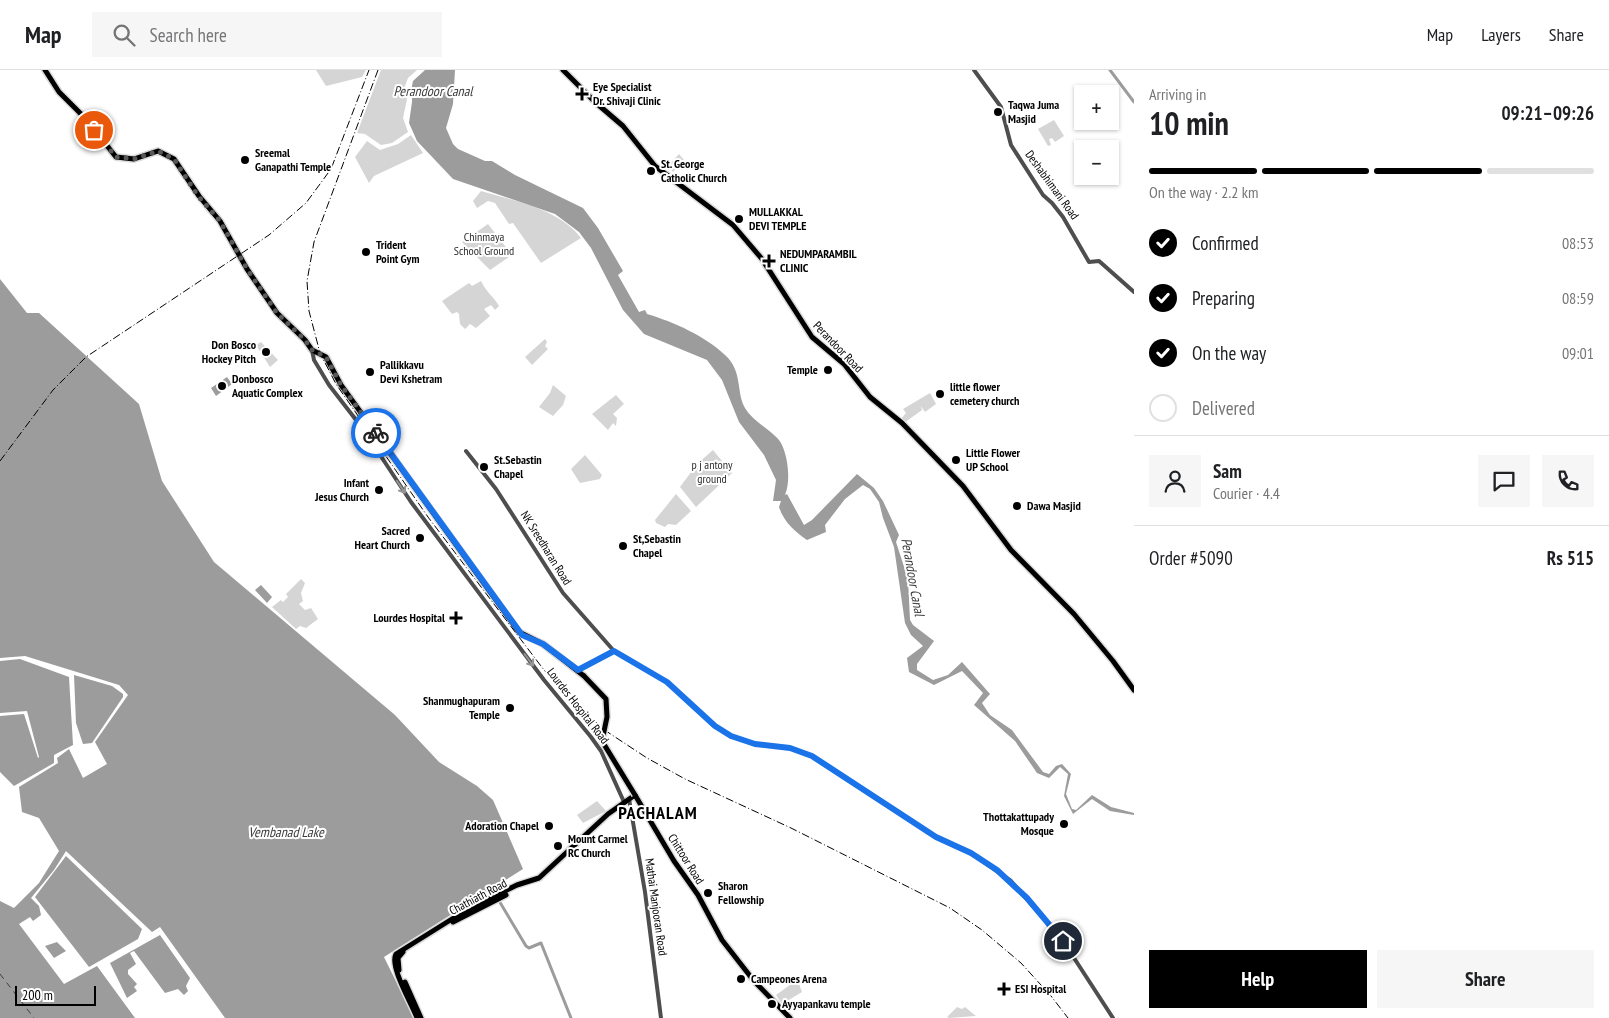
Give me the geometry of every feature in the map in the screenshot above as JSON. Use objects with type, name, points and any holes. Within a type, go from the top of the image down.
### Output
[{"type":"main road","name":"Chittoor Road","points":[[45,70],[59,92],[85,118],[116,157],[134,159],[158,151],[174,159],[198,196],[220,221],[247,269],[277,313],[305,340],[312,350],[326,357],[341,385],[519,632],[543,644],[578,670],[606,699],[607,717],[602,741],[674,861],[698,895],[722,940],[754,981],[790,1018]]},
{"type":"main road","name":"Perandoor Road","points":[[563,70],[595,102],[623,126],[655,166],[733,225],[762,259],[812,337],[844,364],[870,397],[898,420],[963,486],[1011,550],[1074,614],[1134,690]]},
{"type":"main road","points":[[626,800],[635,795]]},
{"type":"main road","name":"Chathiath Road","points":[[421,1018],[398,968],[398,958],[438,931],[520,884],[536,880],[626,800]]},
{"type":"main road","name":"Chathiath Road","points":[[417,1018],[395,969],[393,958],[396,954],[463,912],[493,900]]},
{"type":"street","name":"Deshabhimani Road","points":[[974,70],[1001,107],[1011,145],[1043,195],[1052,203],[1068,224],[1085,258],[1089,262],[1099,261],[1134,292]]},
{"type":"street","name":"Lourdes Hospital Road","points":[[312,350],[314,360],[329,385],[363,429],[420,513],[544,680],[601,751],[626,800]]},
{"type":"street","name":"NK Sreedharan Road","points":[[466,451],[501,496],[563,593],[614,651],[667,682],[722,731],[755,744],[778,744],[812,756],[936,837],[971,853],[997,870],[1027,898],[1052,927],[1113,1018]]},
{"type":"street","points":[[578,670],[614,651]]},
{"type":"street","name":"Mathai Manjooran Road","points":[[626,800],[645,892],[661,1018]]},
{"type":"green space","points":[[316,70],[366,70],[362,77],[326,86]]},
{"type":"green space","points":[[381,70],[417,70],[408,78],[405,86],[407,99],[403,118],[408,132],[392,143],[381,145],[365,134],[357,133]]},
{"type":"green space","points":[[1054,120],[1064,136],[1055,142],[1052,138],[1049,139],[1051,145],[1048,146],[1038,129]]},
{"type":"green space","points":[[411,135],[423,153],[374,176],[369,183],[355,157],[367,141],[380,150],[398,144]]},
{"type":"green space","points":[[679,154],[684,160],[673,172],[668,166]]},
{"type":"green space","points":[[481,191],[536,207],[549,213],[572,228],[581,238],[541,263],[513,223],[509,224],[495,203],[488,201],[477,208],[473,201]]},
{"type":"green space","name":"Chinmaya School Ground","points":[[488,224],[512,255],[490,270],[462,242]]},
{"type":"green space","points":[[481,281],[499,306],[495,310],[491,305],[484,309],[490,316],[476,328],[470,324],[465,329],[460,324],[459,314],[457,312],[452,314],[442,301],[469,283],[472,286]]},
{"type":"green space","points":[[545,339],[547,342],[545,346],[548,349],[532,365],[525,357]]},
{"type":"green space","name":"Don Bosco Hockey Pitch","points":[[261,342],[278,360],[270,367],[256,345]]},
{"type":"green space","points":[[553,385],[566,396],[563,405],[553,416],[539,407],[550,393]]},
{"type":"green space","points":[[930,393],[936,404],[925,412],[921,406],[922,410],[904,423],[901,419],[906,413],[903,409]]},
{"type":"green space","points":[[616,395],[624,404],[613,414],[617,418],[616,426],[613,423],[608,430],[592,414]]},
{"type":"green space","name":"p j antony ground","points":[[713,450],[732,473],[696,507],[680,487],[697,464]]},
{"type":"green space","points":[[585,455],[602,475],[600,479],[580,483],[571,469]]},
{"type":"green space","points":[[676,494],[691,511],[676,525],[668,524],[665,527],[656,523],[655,520]]},
{"type":"green space","points":[[301,579],[305,583],[301,593],[303,601],[299,604],[305,610],[311,608],[318,619],[306,628],[300,626],[296,629],[272,607],[281,600],[283,602],[288,597],[286,594]]},
{"type":"green space","points":[[597,801],[606,811],[583,823],[577,815]]},
{"type":"green space","points":[[801,977],[803,979],[799,984],[802,992],[782,1004],[776,995]]},
{"type":"green space","points":[[957,1007],[962,1009],[965,1007],[976,1016],[947,1017]]},
{"type":"water","name":"Perandoor Canal","points":[[425,70],[455,70],[453,104],[446,128],[453,144],[458,149],[485,161],[492,161],[515,175],[583,208],[598,228],[623,271],[618,275],[639,312],[645,310],[647,314],[689,330],[717,348],[731,361],[737,375],[742,402],[745,408],[753,418],[781,443],[787,461],[788,483],[785,495],[787,494],[804,525],[812,520],[857,474],[874,488],[883,501],[899,535],[896,542],[908,579],[910,620],[913,625],[934,641],[917,664],[917,670],[933,680],[948,675],[962,662],[990,694],[982,703],[990,715],[1012,730],[1043,772],[1049,774],[1056,766],[1062,764],[1071,774],[1066,794],[1072,809],[1076,810],[1092,795],[1111,807],[1134,813],[1134,815],[1110,811],[1092,799],[1073,814],[1064,796],[1068,774],[1060,767],[1049,778],[1037,773],[1015,741],[974,705],[983,693],[962,671],[934,685],[909,672],[907,658],[923,646],[911,635],[905,623],[894,547],[879,502],[870,489],[863,485],[845,499],[825,525],[826,532],[807,540],[794,530],[781,512],[779,507],[781,501],[773,501],[776,480],[764,455],[739,422],[722,380],[707,360],[644,334],[623,310],[591,248],[579,232],[555,214],[453,179],[417,141],[409,123],[412,86],[413,81]]},
{"type":"water","name":"Vembanad Lake","points":[[0,279],[27,313],[39,313],[139,404],[162,481],[214,562],[395,715],[439,762],[477,786],[493,800],[523,869],[384,957],[414,1018],[225,1018],[160,927],[152,932],[66,851],[54,870],[31,898],[39,906],[41,915],[33,921],[30,917],[19,924],[64,984],[97,966],[135,1018],[0,1018],[0,901],[14,908],[39,883],[59,851],[39,818],[22,812],[19,787],[58,763],[57,758],[69,749],[83,778],[107,764],[95,742],[128,695],[119,685],[25,656],[0,658]]},
{"type":"water","name":"Donbosco Aquatic Complex","points":[[227,377],[232,384],[216,396],[211,388]]},
{"type":"water","points":[[261,585],[272,597],[267,603],[255,590]]},
{"type":"water","points":[[20,659],[69,677],[73,745],[54,755],[54,763],[14,786],[0,772],[0,716],[24,714],[39,757],[27,711],[0,713],[0,661]]},
{"type":"water","points":[[74,675],[112,686],[123,694],[123,697],[92,743],[83,744],[76,723]]},
{"type":"water","points":[[66,856],[142,929],[138,939],[89,967],[35,897]]},
{"type":"water","points":[[160,935],[190,978],[186,986],[188,991],[184,995],[178,989],[165,993],[134,951],[130,953],[136,964],[128,970],[128,974],[137,984],[134,987],[137,991],[127,998],[110,963]]},
{"type":"water","points":[[57,942],[66,951],[54,958],[45,946]]},
{"type":"waterway","points":[[1110,70],[1134,102]]},
{"type":"waterway","points":[[492,889],[526,946],[529,948],[541,943],[571,1018]]},
{"type":"ferry route","points":[[0,974],[34,1018]]},
{"type":"railway","points":[[0,461],[53,390],[86,357],[269,235],[306,203],[331,169],[369,70]]},
{"type":"railway","points":[[378,70],[314,242],[307,281],[309,311],[320,353],[336,384],[428,517],[544,670],[580,709],[609,733],[647,758],[685,779],[791,828],[950,908],[982,930],[1021,963],[1068,1018]]},
{"type":"way so far","points":[[94,130],[116,157],[134,159],[158,151],[166,153],[174,159],[198,196],[220,221],[247,269],[277,313],[305,340],[312,350],[326,357],[341,385],[376,433]]},
{"type":"place","name":"Eye Specialist Dr. Shivaji Clinic","points":[[582,94]]},
{"type":"place","name":"Taqwa Juma Masjid","points":[[998,112]]},
{"type":"place","name":"Sreemal Ganapathi Temple","points":[[245,160]]},
{"type":"place","name":"St. George Catholic Church","points":[[651,171]]},
{"type":"place","name":"MULLAKKAL DEVI TEMPLE","points":[[739,219]]},
{"type":"place","name":"Trident Point Gym","points":[[366,252]]},
{"type":"place","name":"NEDUMPARAMBIL CLINIC","points":[[769,261]]},
{"type":"place","name":"Don Bosco Hockey Pitch","points":[[266,352]]},
{"type":"place","name":"Temple","points":[[828,370]]},
{"type":"place","name":"Pallikkavu Devi Kshetram","points":[[370,372]]},
{"type":"place","name":"Donbosco Aquatic Complex","points":[[222,386]]},
{"type":"place","name":"little flower cemetery church","points":[[940,394]]},
{"type":"place","name":"Little Flower UP School","points":[[956,460]]},
{"type":"place","name":"St.Sebastin Chapel","points":[[484,467]]},
{"type":"place","name":"Infant Jesus Church","points":[[379,490]]},
{"type":"place","name":"Dawa Masjid","points":[[1017,506]]},
{"type":"place","name":"Sacred Heart Church","points":[[420,538]]},
{"type":"place","name":"St,Sebastin Chapel","points":[[623,546]]},
{"type":"place","name":"Lourdes Hospital","points":[[456,618]]},
{"type":"place","name":"Shanmughapuram Temple","points":[[510,708]]},
{"type":"place","name":"Thottakattupady Mosque","points":[[1064,824]]},
{"type":"place","name":"Adoration Chapel","points":[[549,826]]},
{"type":"place","name":"Mount Carmel RC Church","points":[[558,846]]},
{"type":"place","name":"Sharon Fellowship","points":[[708,893]]},
{"type":"place","name":"Campeones Arena","points":[[741,979]]},
{"type":"place","name":"ESI Hospital","points":[[1004,989]]},
{"type":"place","name":"Ayyapankavu temple","points":[[772,1004]]},
{"type":"district","name":"PACHALAM","points":[[658,813]]},
{"type":"route","points":[[376,433],[522,635],[543,644],[578,670],[614,651],[667,682],[715,726],[731,736],[755,744],[778,744],[800,750],[812,756],[936,837],[971,853],[997,870],[1011,881],[1027,898],[1063,941]]}]
